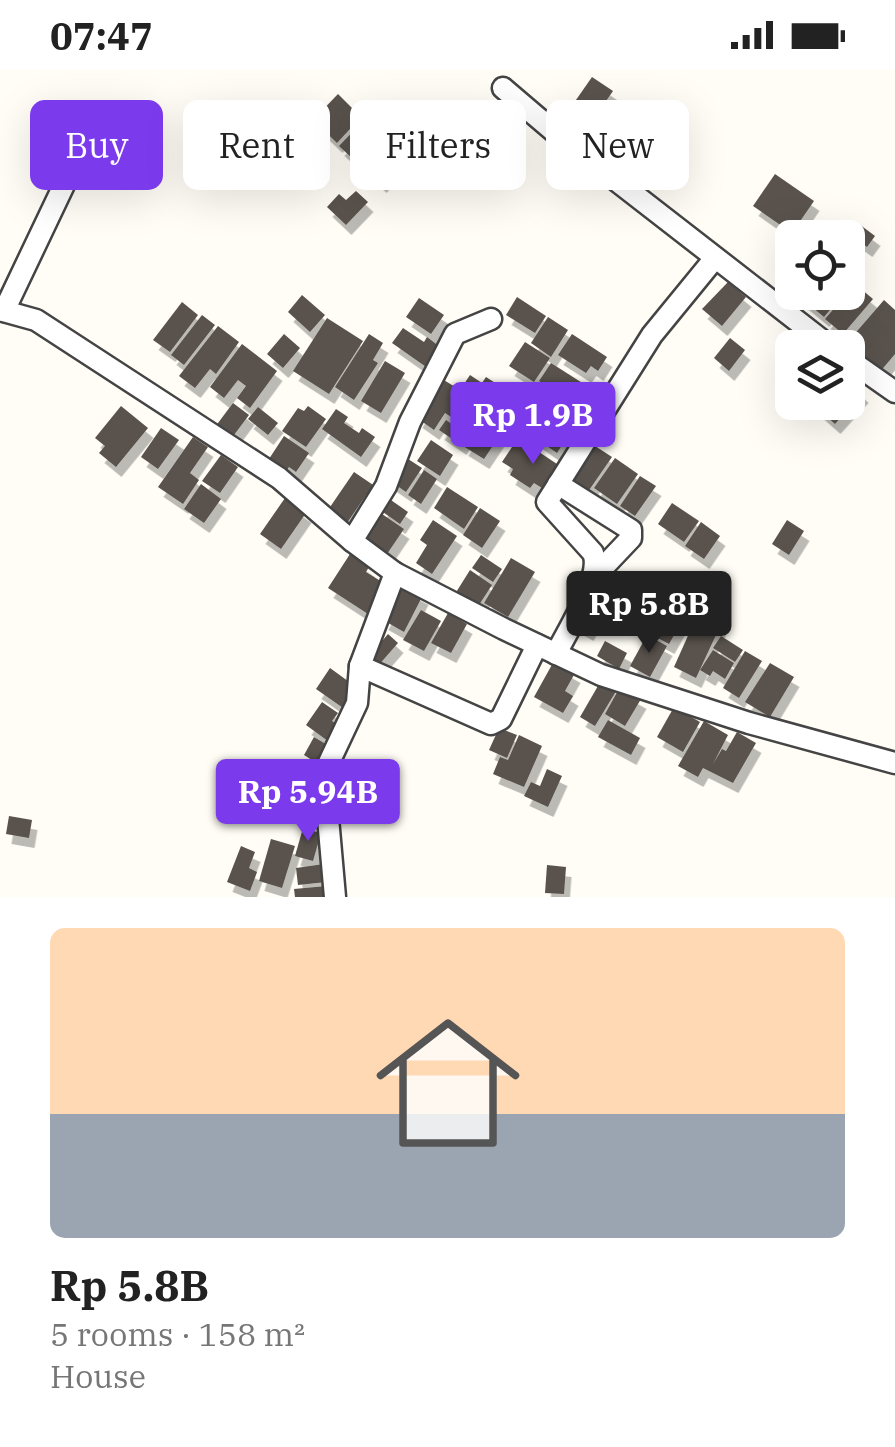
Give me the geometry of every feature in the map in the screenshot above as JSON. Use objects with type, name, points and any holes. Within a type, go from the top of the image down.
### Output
[{"type":"street","points":[[503,88],[810,330]]},
{"type":"street","points":[[61,190],[2,310],[36,320],[279,478],[395,573],[600,675],[749,724],[895,763]]},
{"type":"street","points":[[593,578],[597,562],[593,553],[547,502],[652,335],[715,258]]},
{"type":"street","points":[[352,541],[386,486],[410,422],[455,334],[491,319]]},
{"type":"street","points":[[865,371],[895,392]]},
{"type":"street","points":[[360,666],[491,724],[501,720],[593,578],[632,534],[558,484]]},
{"type":"street","points":[[335,897],[324,774],[356,704],[360,666],[395,573]]},
{"type":"building","points":[[592,77],[613,91],[607,100],[576,100]]},
{"type":"building","points":[[338,94],[350,106],[350,129],[337,143],[330,136],[330,102]]},
{"type":"building","points":[[350,135],[350,156],[339,146]]},
{"type":"building","points":[[775,174],[814,201],[801,220],[775,221],[753,206]]},
{"type":"building","points":[[356,191],[368,202],[346,225],[327,207],[339,194],[346,200]]},
{"type":"building","points":[[865,228],[875,236],[865,246]]},
{"type":"building","points":[[728,282],[746,297],[722,326],[702,309]]},
{"type":"building","points":[[865,292],[873,299],[865,308]]},
{"type":"building","points":[[302,295],[325,315],[310,332],[288,312]]},
{"type":"building","points":[[517,297],[546,316],[535,333],[506,315]]},
{"type":"building","points":[[419,298],[444,315],[431,334],[406,317]]},
{"type":"building","points":[[884,300],[895,310],[895,354],[879,373],[865,361],[865,330],[858,330]]},
{"type":"building","points":[[182,302],[198,315],[170,352],[153,340]]},
{"type":"building","points":[[833,310],[864,310],[846,330],[838,330],[825,319]]},
{"type":"building","points":[[202,315],[215,325],[184,365],[171,355]]},
{"type":"building","points":[[548,317],[568,330],[551,357],[531,343]]},
{"type":"building","points":[[327,318],[363,341],[329,394],[293,371]]},
{"type":"building","points":[[218,326],[239,342],[216,374],[210,369],[195,388],[179,376]]},
{"type":"building","points":[[403,328],[424,342],[427,337],[443,349],[429,369],[392,343]]},
{"type":"building","points":[[284,334],[300,348],[283,368],[267,354]]},
{"type":"building","points":[[369,334],[383,343],[373,360],[378,363],[354,400],[335,387]]},
{"type":"building","points":[[572,334],[607,357],[598,371],[591,366],[586,373],[558,355]]},
{"type":"building","points":[[730,338],[745,350],[729,371],[714,358]]},
{"type":"building","points":[[525,342],[550,358],[534,382],[509,366]]},
{"type":"building","points":[[242,344],[277,371],[250,408],[237,398],[246,386],[238,380],[224,398],[210,387]]},
{"type":"building","points":[[385,361],[405,373],[381,413],[361,401]]},
{"type":"building","points":[[551,363],[584,384],[573,402],[539,381]]},
{"type":"building","points":[[470,375],[482,383],[486,377],[500,386],[488,406],[478,400],[462,424],[445,413],[434,430],[417,418],[439,377],[460,390]]},
{"type":"building","points":[[528,387],[544,398],[522,431],[506,420]]},
{"type":"building","points":[[550,392],[588,417],[578,432],[540,407]]},
{"type":"building","points":[[233,403],[249,415],[231,439],[215,427]]},
{"type":"building","points":[[121,406],[148,428],[116,467],[99,453],[105,446],[95,438]]},
{"type":"building","points":[[308,406],[326,419],[306,447],[282,431],[298,408],[304,411]]},
{"type":"building","points":[[258,407],[278,423],[268,435],[248,419]]},
{"type":"building","points":[[336,409],[348,417],[344,423],[375,437],[361,457],[322,429]]},
{"type":"building","points":[[539,410],[571,431],[557,453],[525,431]]},
{"type":"building","points":[[446,420],[468,435],[461,445],[439,430]]},
{"type":"building","points":[[483,424],[500,435],[484,459],[463,446]]},
{"type":"building","points":[[161,428],[179,440],[158,469],[141,457]]},
{"type":"building","points":[[284,436],[309,453],[296,472],[289,467],[284,474],[267,462]]},
{"type":"building","points":[[193,437],[208,447],[190,473],[199,480],[183,504],[158,487]]},
{"type":"building","points":[[518,438],[566,470],[550,493],[534,483],[530,488],[510,475],[513,469],[502,462]]},
{"type":"building","points":[[431,440],[453,455],[440,476],[417,461]]},
{"type":"building","points":[[592,444],[612,457],[585,496],[565,483]]},
{"type":"building","points":[[221,455],[238,467],[220,493],[202,481]]},
{"type":"building","points":[[405,457],[422,468],[406,492],[390,481]]},
{"type":"building","points":[[615,458],[638,474],[617,504],[594,488]]},
{"type":"building","points":[[424,470],[437,479],[421,504],[408,495]]},
{"type":"building","points":[[354,472],[382,491],[375,502],[366,495],[347,523],[328,510]]},
{"type":"building","points":[[640,476],[656,486],[635,516],[620,506]]},
{"type":"building","points":[[201,484],[221,499],[204,523],[184,509]]},
{"type":"building","points":[[447,487],[478,507],[464,529],[434,508]]},
{"type":"building","points":[[285,498],[306,513],[281,549],[260,534]]},
{"type":"building","points":[[388,498],[408,512],[400,524],[380,510]]},
{"type":"building","points":[[672,503],[699,521],[684,542],[658,524]]},
{"type":"building","points":[[480,508],[500,521],[482,548],[463,535]]},
{"type":"building","points":[[382,514],[404,529],[387,554],[365,539]]},
{"type":"building","points":[[433,520],[457,536],[432,574],[416,563],[427,545],[420,540]]},
{"type":"building","points":[[787,520],[804,531],[789,555],[772,544]]},
{"type":"building","points":[[701,522],[720,536],[704,559],[685,546]]},
{"type":"building","points":[[350,554],[369,567],[366,572],[387,585],[368,614],[328,588]]},
{"type":"building","points":[[481,555],[502,569],[493,582],[472,568]]},
{"type":"building","points":[[511,558],[535,572],[508,617],[484,603]]},
{"type":"building","points":[[470,570],[492,585],[477,608],[455,594]]},
{"type":"building","points":[[402,584],[423,595],[404,632],[383,620]]},
{"type":"building","points":[[593,589],[613,601],[606,613],[600,610],[588,631],[574,623]]},
{"type":"building","points":[[622,597],[648,612],[640,627],[613,612]]},
{"type":"building","points":[[421,610],[441,621],[424,651],[403,640]]},
{"type":"building","points":[[665,611],[682,621],[669,644],[643,630],[653,613],[661,618]]},
{"type":"building","points":[[699,611],[722,622],[696,678],[674,667]]},
{"type":"building","points":[[448,613],[467,624],[451,653],[431,643]]},
{"type":"building","points":[[388,634],[398,643],[377,667],[367,659]]},
{"type":"building","points":[[647,635],[667,646],[650,677],[630,666]]},
{"type":"building","points":[[721,636],[743,650],[735,662],[713,648]]},
{"type":"building","points":[[605,641],[627,653],[619,669],[597,656]]},
{"type":"building","points":[[713,650],[734,663],[725,679],[713,671],[710,676],[700,670]]},
{"type":"building","points":[[745,651],[762,661],[739,698],[723,688]]},
{"type":"building","points":[[554,661],[575,673],[565,691],[573,696],[563,713],[534,697]]},
{"type":"building","points":[[770,663],[794,677],[770,717],[745,702]]},
{"type":"building","points":[[330,668],[352,684],[347,691],[355,697],[346,710],[316,689]]},
{"type":"building","points":[[602,679],[618,688],[595,726],[580,717]]},
{"type":"building","points":[[620,687],[641,699],[625,726],[605,714]]},
{"type":"building","points":[[322,702],[338,713],[332,721],[343,728],[332,744],[306,725]]},
{"type":"building","points":[[674,707],[700,722],[683,752],[657,737]]},
{"type":"building","points":[[608,720],[640,738],[631,755],[598,737]]},
{"type":"building","points":[[704,721],[728,735],[713,764],[737,732],[756,743],[733,783],[703,768],[698,777],[678,766]]},
{"type":"building","points":[[499,728],[517,735],[507,758],[489,750]]},
{"type":"building","points":[[519,735],[542,746],[524,787],[493,774],[500,757],[508,760]]},
{"type":"building","points":[[314,737],[334,749],[323,767],[304,755]]},
{"type":"building","points":[[294,759],[316,773],[312,779],[291,765]]},
{"type":"building","points":[[275,760],[317,785],[304,807],[262,783]]},
{"type":"building","points":[[547,769],[562,776],[548,807],[524,796],[531,782],[540,786]]},
{"type":"building","points":[[9,816],[32,820],[29,838],[6,834]]},
{"type":"building","points":[[303,828],[321,833],[313,861],[295,856]]},
{"type":"building","points":[[271,839],[295,846],[282,888],[259,881]]},
{"type":"building","points":[[241,846],[255,852],[249,868],[257,872],[250,891],[227,882]]},
{"type":"building","points":[[324,864],[326,882],[298,885],[296,868]]},
{"type":"building","points":[[547,865],[566,867],[564,894],[545,893]]},
{"type":"building","points":[[327,886],[329,897],[295,897],[294,889]]}]
